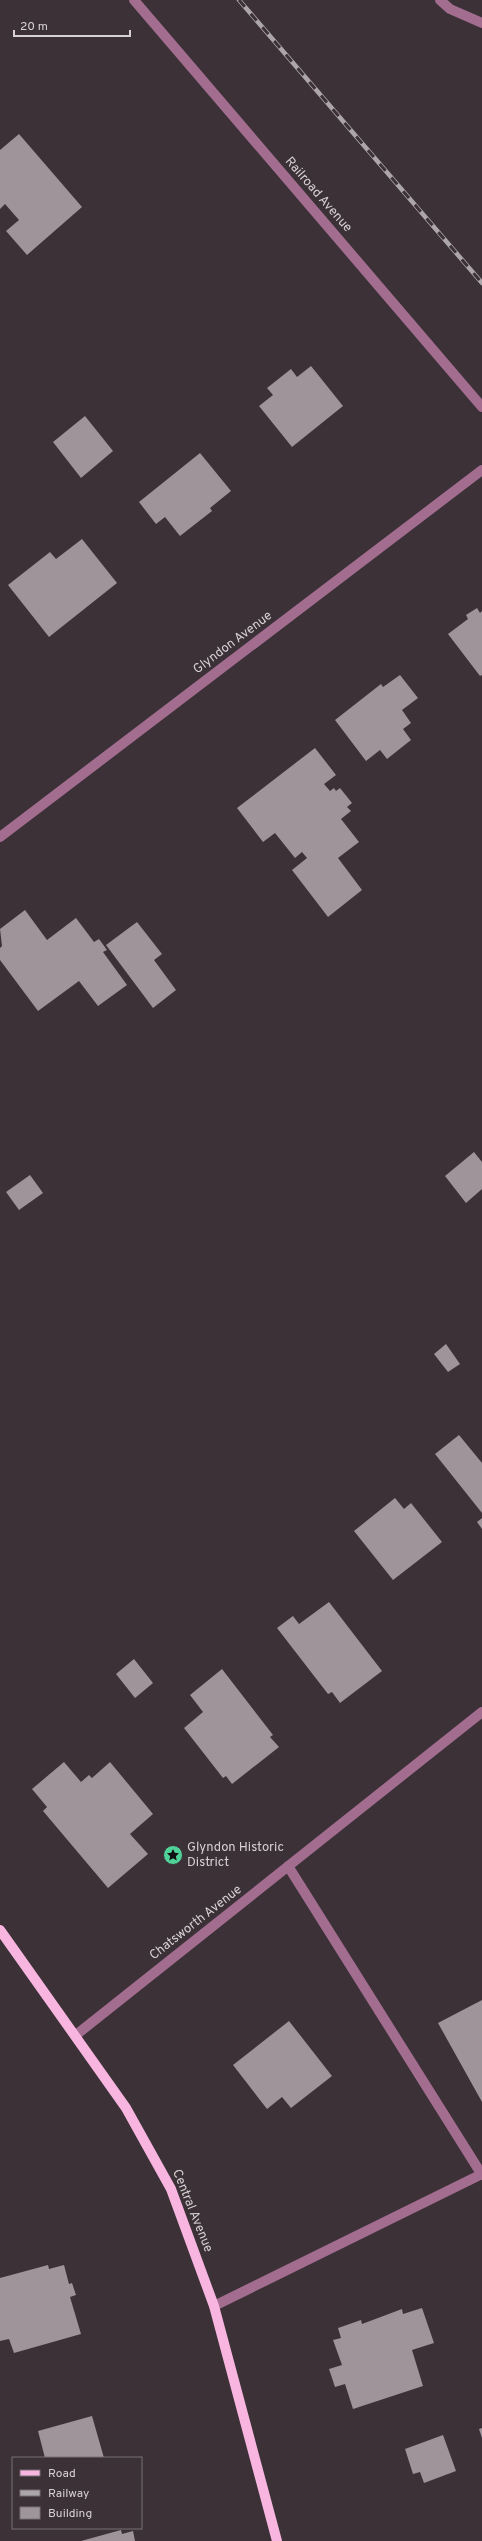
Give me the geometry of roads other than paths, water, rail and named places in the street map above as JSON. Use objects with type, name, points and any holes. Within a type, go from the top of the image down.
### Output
[{"type":"main road","name":"Central Avenue","points":[[0,1930],[76,2035],[126,2108],[171,2189],[214,2306],[277,2541]]},
{"type":"street","name":"Railroad Avenue","points":[[134,0],[482,407]]},
{"type":"street","points":[[440,0],[450,9],[482,23]]},
{"type":"street","name":"Glyndon Avenue","points":[[0,837],[482,470]]},
{"type":"street","name":"Chatsworth Avenue","points":[[76,2035],[482,1712]]},
{"type":"street","points":[[214,2306],[482,2174],[288,1866]]},
{"type":"railway","points":[[239,0],[482,283]]},
{"type":"place","name":"Glyndon Historic District","points":[[173,1855]]}]
